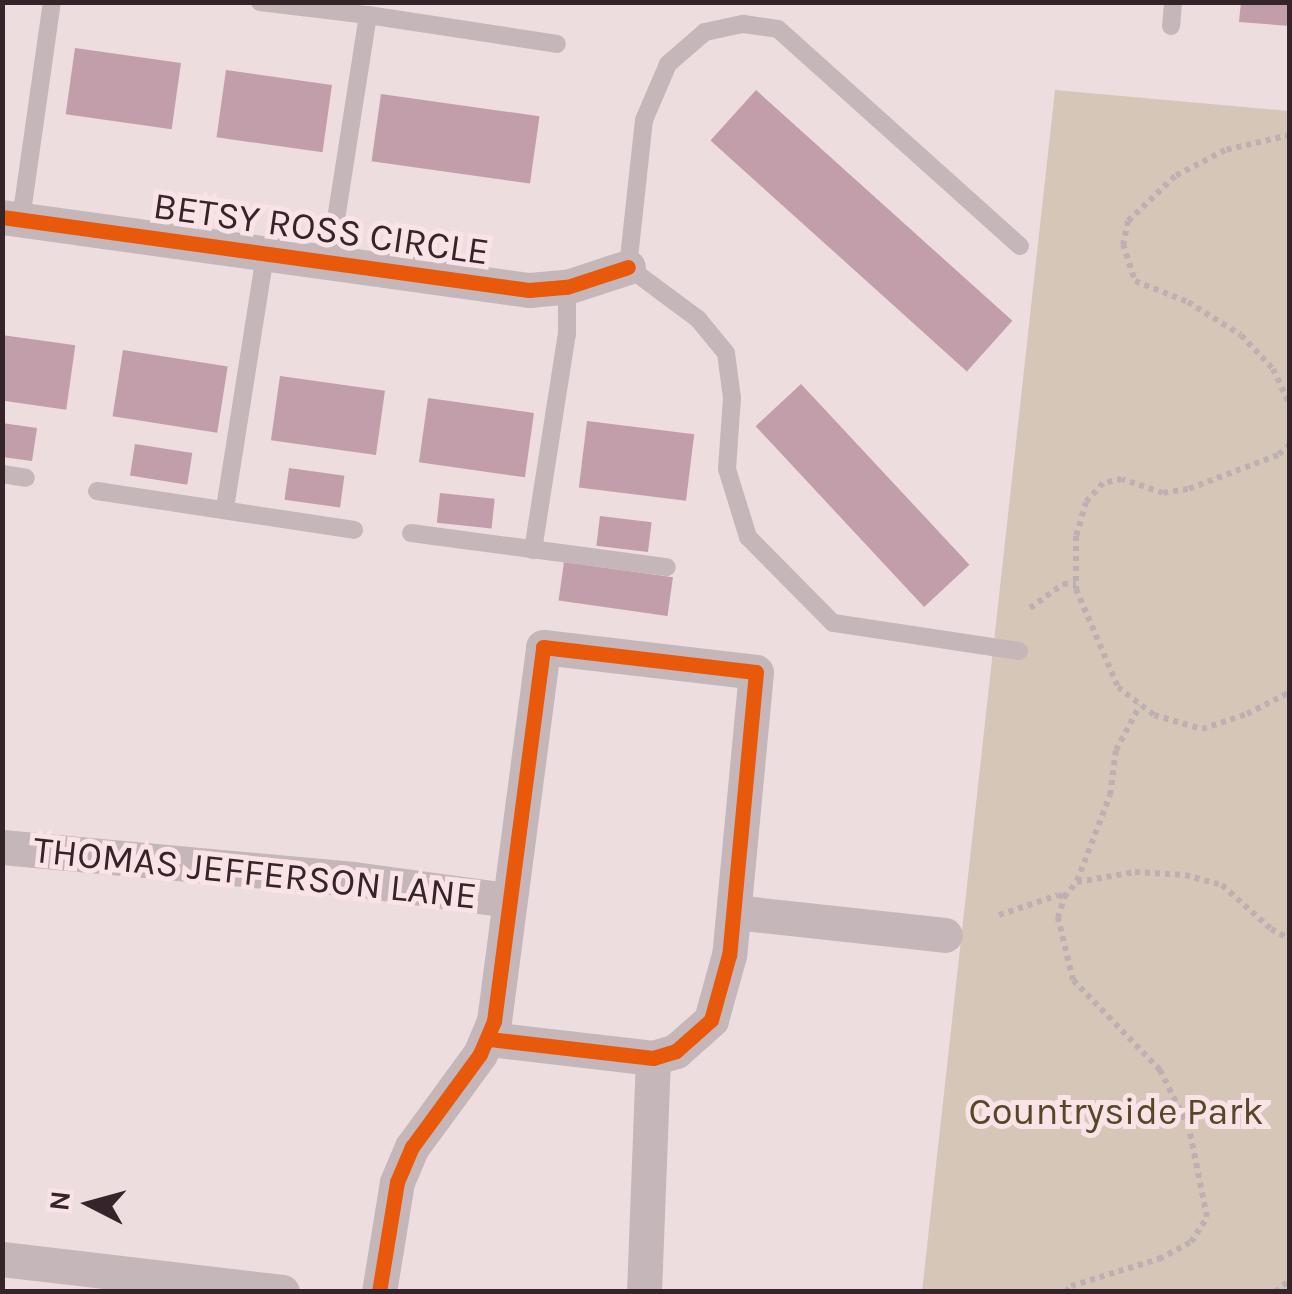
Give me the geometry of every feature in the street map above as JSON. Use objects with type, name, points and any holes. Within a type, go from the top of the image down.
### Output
[{"type":"street","name":"BETSY ROSS CIRCLE","points":[[12,218],[529,290],[566,287],[628,267]]},
{"type":"street","points":[[380,1292],[393,1200],[412,1147],[488,1039],[494,1021],[543,647],[756,672],[734,912],[719,1001],[710,1020],[676,1051],[653,1058],[488,1039]]},
{"type":"street","name":"THOMAS JEFFERSON LANE","points":[[2,848],[354,879],[508,900]]},
{"type":"street","points":[[734,912],[945,935]]},
{"type":"street","points":[[644,1292],[653,1058]]},
{"type":"street","points":[[2,1260],[282,1292]]},
{"type":"lane","points":[[12,218],[52,2]]},
{"type":"lane","points":[[260,2],[368,14],[557,44]]},
{"type":"lane","points":[[1171,26],[1172,2]]},
{"type":"lane","points":[[329,264],[368,14]]},
{"type":"lane","points":[[1018,651],[833,623],[748,536],[727,470],[732,398],[726,353],[698,319],[628,267],[644,120],[668,64],[705,32],[743,24],[778,29],[1020,246]]},
{"type":"lane","points":[[225,508],[266,255]]},
{"type":"lane","points":[[533,550],[567,334],[566,287]]},
{"type":"lane","points":[[2,474],[26,478]]},
{"type":"lane","points":[[97,491],[354,530]]},
{"type":"lane","points":[[411,533],[667,566]]},
{"type":"path","points":[[1290,135],[1225,150],[1175,176],[1128,221],[1123,244],[1135,281],[1188,302],[1241,335],[1272,369],[1290,404]]},
{"type":"path","points":[[1290,444],[1278,456],[1188,489],[1163,493],[1122,479],[1103,482],[1086,502],[1076,536],[1076,583],[1118,687],[1154,715],[1202,729],[1247,714],[1290,692]]},
{"type":"path","points":[[1030,608],[1063,584],[1076,583]]},
{"type":"path","points":[[1066,1292],[1071,1286],[1191,1242],[1208,1217],[1189,1128],[1160,1070],[1074,980],[1058,918],[1064,897],[1077,882],[1110,795],[1116,750],[1140,704]]},
{"type":"path","points":[[1077,882],[1135,872],[1185,874],[1222,885],[1271,930],[1290,938]]},
{"type":"path","points":[[999,915],[1058,894],[1064,897]]},
{"type":"path","points":[[1274,1292],[1290,1280]]},
{"type":"green space","name":"Countryside Park","points":[[1055,90],[1289,111],[1289,1291],[922,1292]]},
{"type":"building","points":[[1241,2],[1290,2],[1290,26],[1239,22]]},
{"type":"building","points":[[75,48],[181,63],[172,129],[66,114]]},
{"type":"building","points":[[226,70],[332,85],[322,152],[217,137]]},
{"type":"building","points":[[756,90],[1012,321],[967,371],[710,141]]},
{"type":"building","points":[[381,94],[539,116],[530,184],[372,161]]},
{"type":"building","points":[[2,335],[75,345],[66,410],[2,401]]},
{"type":"building","points":[[123,350],[228,367],[217,433],[113,416]]},
{"type":"building","points":[[280,376],[385,391],[376,455],[271,440]]},
{"type":"building","points":[[801,384],[969,565],[924,607],[756,426]]},
{"type":"building","points":[[428,398],[534,413],[525,477],[419,462]]},
{"type":"building","points":[[587,421],[694,434],[686,501],[579,488]]},
{"type":"building","points":[[2,423],[37,428],[32,461],[2,457]]},
{"type":"building","points":[[135,444],[192,453],[187,485],[130,476]]},
{"type":"building","points":[[289,468],[344,476],[340,507],[285,500]]},
{"type":"building","points":[[440,493],[495,499],[492,529],[437,523]]},
{"type":"building","points":[[600,516],[652,522],[648,552],[596,546]]},
{"type":"building","points":[[564,562],[673,577],[668,616],[559,601]]},
{"type":"cycle path","points":[[2,217],[529,290],[567,287],[628,267]]},
{"type":"cycle path","points":[[379,1292],[397,1182],[412,1147],[480,1054],[494,1021],[543,647],[756,672],[729,955],[711,1020],[676,1051],[653,1058],[488,1039]]}]
